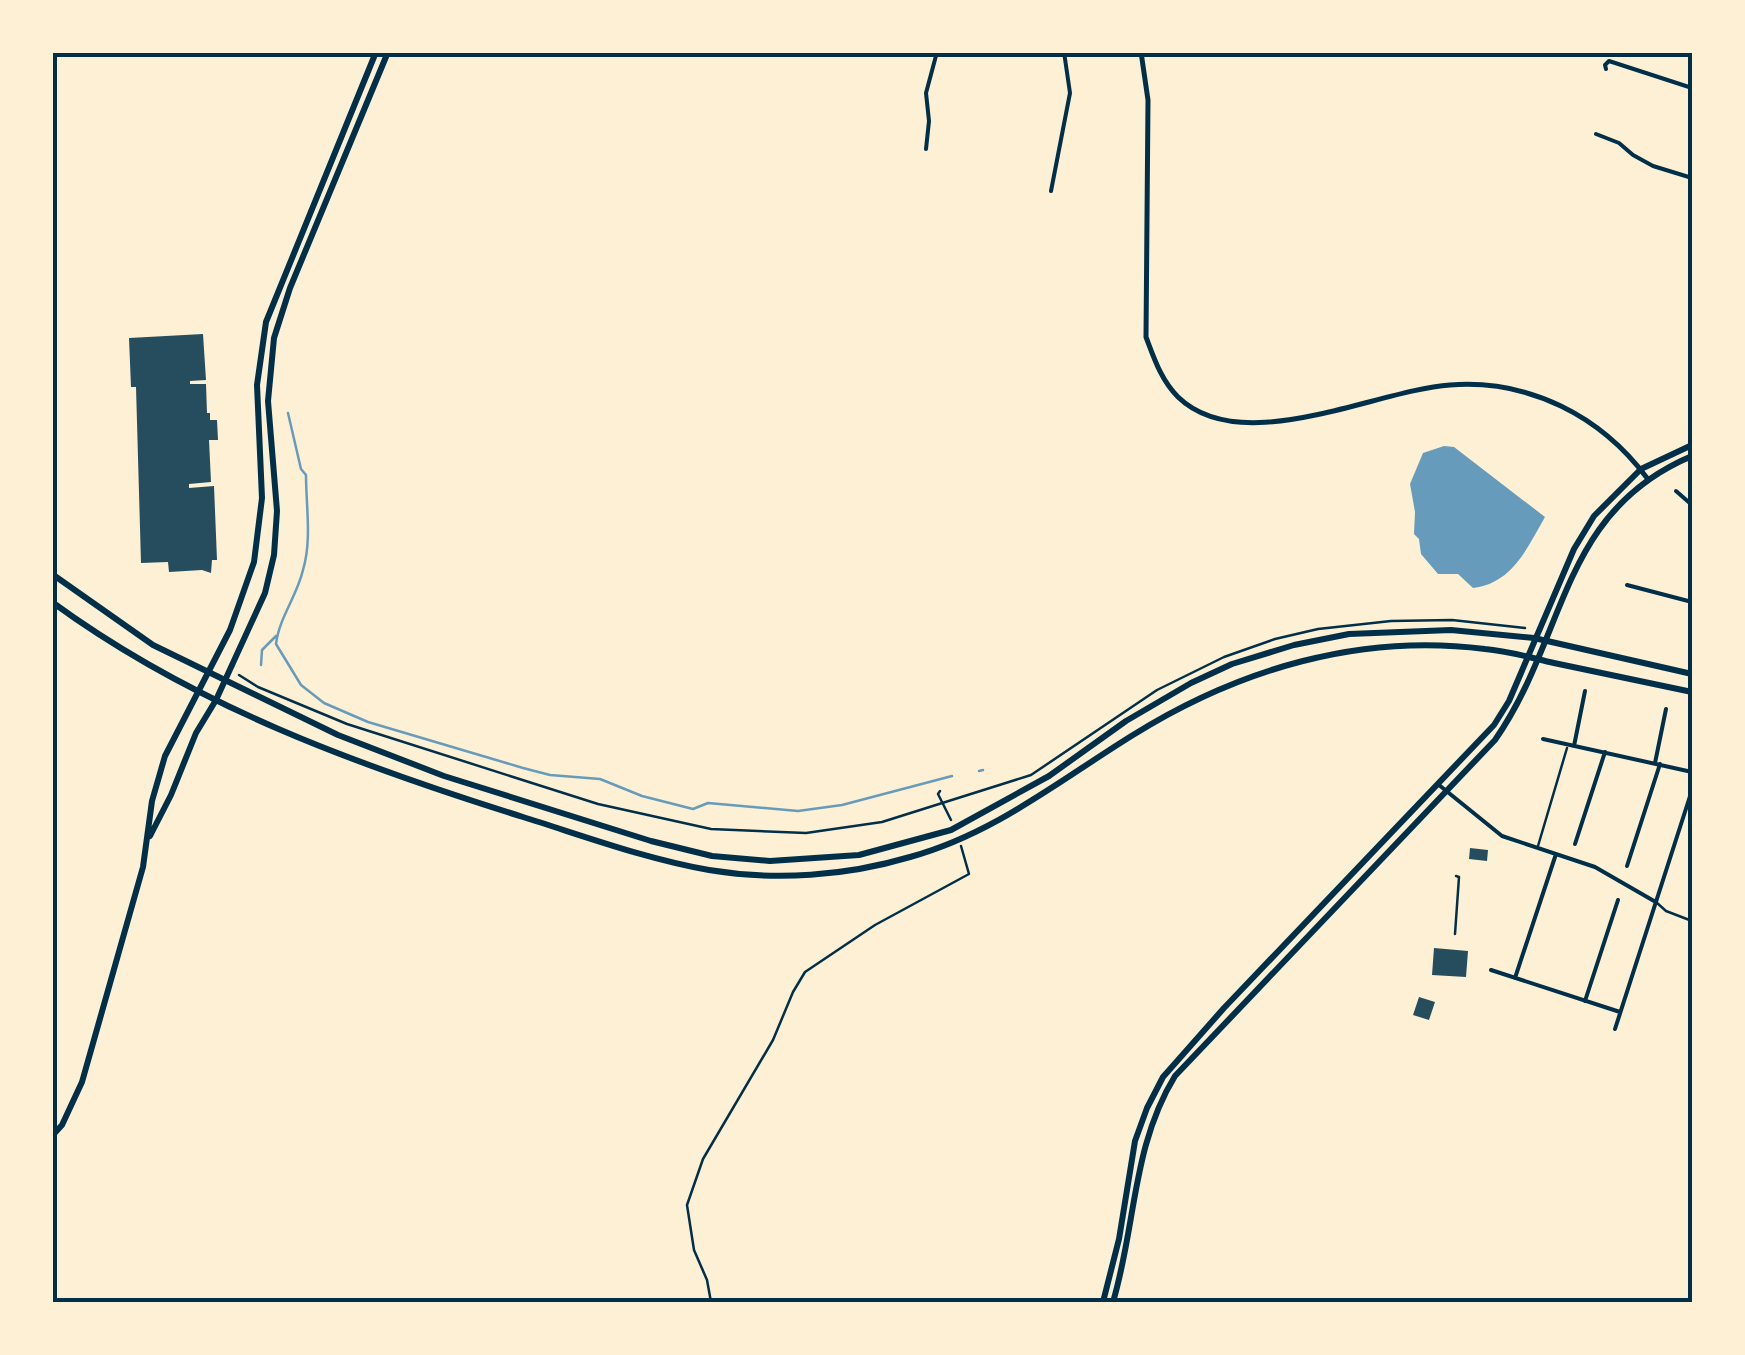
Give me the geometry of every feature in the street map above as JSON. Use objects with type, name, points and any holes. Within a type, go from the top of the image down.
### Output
[{"type":"main road","points":[[52,1136],[82,1082],[143,866],[158,778],[173,737],[230,630],[243,597],[260,533],[257,385],[266,322],[376,52]]},
{"type":"main road","points":[[149,838],[172,796],[196,733],[254,621],[274,555],[276,511],[268,402],[274,338],[290,288],[388,52]]},
{"type":"main road","points":[[1103,1302],[1120,1238],[1135,1141],[1163,1078],[1224,1008],[1476,747],[1502,714],[1574,549],[1594,516],[1641,469],[1692,445]]},
{"type":"main road","points":[[1112,1302],[1129,1239],[1144,1141],[1174,1076],[1501,731],[1516,710],[1593,537],[1610,513],[1648,478],[1692,456]]},
{"type":"main road","points":[[52,574],[153,645],[338,735],[444,776],[651,841],[712,856],[770,861],[859,855],[905,846],[951,830],[1048,776],[1126,721],[1191,683],[1232,664],[1294,645],[1378,631],[1451,630],[1534,638],[1692,674]]},
{"type":"main road","points":[[52,602],[143,662],[331,753],[648,856],[711,870],[801,875],[863,868],[957,842],[1007,817],[1197,698],[1300,660],[1398,646],[1488,649],[1692,692]]},
{"type":"street","points":[[926,149],[926,93],[937,52]]},
{"type":"street","points":[[1051,190],[1070,93],[1064,52]]},
{"type":"street","points":[[1140,52],[1148,100],[1146,337],[1160,372],[1179,398],[1210,416],[1244,421],[1291,420],[1450,384],[1497,387],[1544,398],[1581,416],[1614,440],[1648,478]]},
{"type":"street","points":[[1606,69],[1609,61],[1692,88]]},
{"type":"street","points":[[1596,134],[1619,143],[1632,156],[1653,166],[1692,178]]},
{"type":"street","points":[[1676,491],[1692,504]]},
{"type":"street","points":[[1627,586],[1692,602]]},
{"type":"street","points":[[1538,847],[1585,691]]},
{"type":"street","points":[[1627,866],[1657,763],[1666,709]]},
{"type":"street","points":[[1543,740],[1692,772]]},
{"type":"street","points":[[1576,844],[1605,752]]},
{"type":"street","points":[[1440,784],[1502,836],[1595,866],[1666,911],[1692,920]]},
{"type":"street","points":[[1615,1029],[1692,790]]},
{"type":"street","points":[[1514,978],[1556,853]]},
{"type":"street","points":[[1456,876],[1456,934]]},
{"type":"street","points":[[1585,1001],[1618,900]]},
{"type":"street","points":[[1491,970],[1620,1012]]},
{"type":"path","points":[[239,674],[308,709],[426,750],[598,804],[710,829],[806,833],[882,822],[946,802],[940,790]]},
{"type":"path","points":[[711,1302],[707,1280],[694,1250],[688,1205],[703,1159],[773,1040],[805,972],[875,925],[969,874]]},
{"type":"water","points":[[1454,447],[1545,517],[1509,572],[1487,585],[1473,588],[1458,574],[1438,574],[1421,554],[1419,539],[1414,534],[1410,484],[1423,453]]},
{"type":"building","points":[[203,334],[206,380],[190,384],[206,384],[207,413],[210,420],[217,420],[218,440],[209,440],[211,482],[189,484],[189,488],[214,486],[217,560],[212,560],[211,573],[169,572],[168,562],[141,563],[136,387],[131,387],[129,338]]},
{"type":"building","points":[[1470,848],[1488,850],[1487,861],[1469,859]]},
{"type":"building","points":[[1434,948],[1468,951],[1466,977],[1432,975]]},
{"type":"building","points":[[1419,997],[1435,1002],[1429,1020],[1413,1015]]},
{"type":"waterway","points":[[288,413],[301,469],[306,475],[308,535],[300,580],[276,644],[301,685],[324,703],[368,722],[523,768],[550,775],[600,779],[642,796],[693,809],[708,803],[798,811],[842,805],[952,776]]},
{"type":"waterway","points":[[261,665],[262,650],[276,636]]},
{"type":"waterway","points":[[979,771],[983,770]]}]
